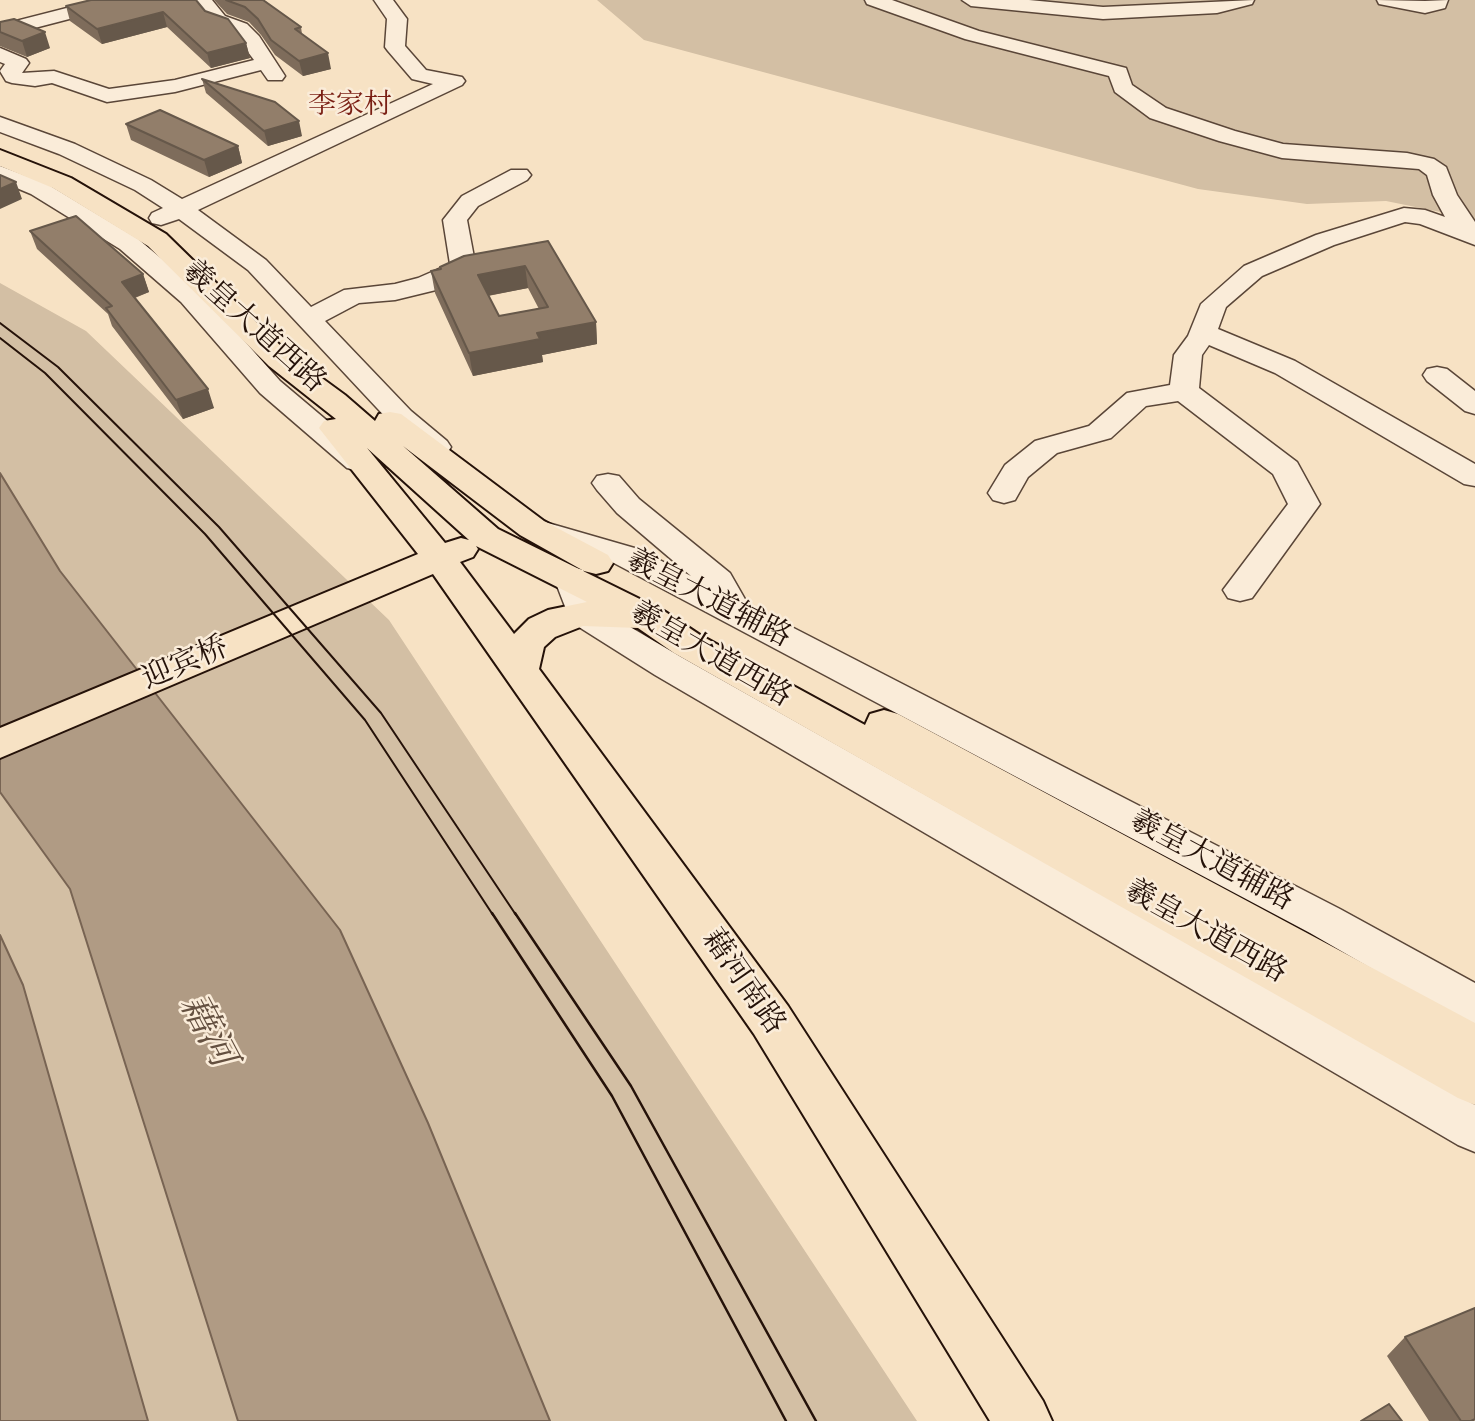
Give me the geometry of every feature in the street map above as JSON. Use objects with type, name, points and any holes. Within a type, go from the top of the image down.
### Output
[{"type":"main road","name":"羲皇大道西路","points":[[0,141],[78,172],[169,215],[313,362],[533,528]]},
{"type":"main road","name":"羲皇大道西路","points":[[0,157],[62,183],[157,240],[279,360],[334,401],[486,537],[577,596],[651,621],[699,651],[1475,1083]]},
{"type":"main road","name":"藉河南路","points":[[279,360],[439,559],[771,1020],[1023,1421]]},
{"type":"main road","name":"迎宾桥","points":[[0,744],[486,537],[533,528]]},
{"type":"main road","points":[[520,673],[521,657],[528,641],[552,624],[577,596]]},
{"type":"main road","name":"羲皇大道西路","points":[[726,622],[1475,1047]]},
{"type":"street","points":[[0,28],[97,0]]},
{"type":"street","points":[[0,28],[120,0]]},
{"type":"street","points":[[9,82],[54,77],[107,96],[270,69],[252,40],[240,28],[218,20],[212,10],[200,0]]},
{"type":"street","points":[[169,215],[455,81],[419,75],[395,47],[397,19],[383,0]]},
{"type":"street","points":[[874,0],[972,35],[1119,72],[1122,88],[1158,113],[1227,136],[1282,151],[1407,160],[1426,164],[1438,172],[1445,195],[1474,238]]},
{"type":"street","points":[[971,0],[1103,13],[1217,7],[1245,0]]},
{"type":"street","points":[[1386,0],[1425,7],[1438,4],[1439,0]]},
{"type":"street","points":[[0,54],[19,63],[10,70],[13,77],[9,82]]},
{"type":"street","name":"羲皇大道辅路","points":[[0,124],[67,149],[143,185],[169,215],[257,265],[401,417],[533,528],[626,556],[726,622],[1325,921],[1475,1005]]},
{"type":"street","points":[[0,173],[38,189],[129,244],[190,296],[270,387],[374,475]]},
{"type":"street","points":[[309,318],[353,296],[416,287],[463,268],[455,220],[470,201],[519,175]]},
{"type":"street","points":[[1184,391],[1188,355],[1201,337],[1214,303],[1253,271],[1325,240],[1404,215],[1425,217],[1474,238]]},
{"type":"street","points":[[1201,337],[1218,337],[1285,367],[1475,477]]},
{"type":"street","points":[[1437,375],[1475,405]]},
{"type":"street","points":[[1004,493],[1016,472],[1046,447],[1100,432],[1137,399],[1184,391],[1286,469],[1304,504],[1240,590]]},
{"type":"street","points":[[608,483],[628,506],[718,581],[726,622]]},
{"type":"street","points":[[577,596],[680,673],[1475,1130]]},
{"type":"shaded area","points":[[597,0],[1475,0],[1475,219],[1386,201],[1307,204],[1198,189],[644,40]]},
{"type":"shaded area","points":[[0,283],[86,331],[389,620],[917,1421],[550,1421],[428,1123],[340,930],[60,571],[0,473]]},
{"type":"shaded area","points":[[0,792],[70,889],[238,1421],[0,1421]]},
{"type":"water","name":"藉河","points":[[0,473],[60,571],[340,930],[428,1123],[550,1421],[238,1421],[70,889],[0,792]]},
{"type":"water","points":[[0,935],[23,985],[148,1421],[0,1421]]},
{"type":"building","points":[[91,0],[196,0],[205,11],[228,19],[246,43],[207,53],[163,12],[97,29],[66,6]]},
{"type":"building","points":[[226,0],[263,0],[301,27],[295,29],[328,53],[299,61],[271,40],[258,19],[245,7]]},
{"type":"building","points":[[14,19],[45,32],[22,41],[0,32],[0,22]]},
{"type":"building","points":[[202,79],[275,102],[299,121],[264,131]]},
{"type":"building","points":[[160,110],[238,146],[204,160],[126,124]]},
{"type":"building","points":[[0,175],[16,182],[0,189]]},
{"type":"building","points":[[76,216],[143,274],[122,282],[208,389],[176,400],[106,308],[112,306],[30,231]]},
{"type":"building","points":[[548,241],[596,322],[537,333],[540,339],[469,353],[431,271],[441,269],[440,267],[464,256]],"holes":[[[525,266],[548,307],[499,316],[478,275]]]},
{"type":"building","points":[[1475,1308],[1475,1419],[1461,1421],[1405,1337]]},
{"type":"building","points":[[1389,1404],[1402,1421],[1361,1421]]},
{"type":"tram line","points":[[0,323],[58,367],[219,527],[381,713],[516,915]]},
{"type":"tram line","points":[[0,338],[45,373],[205,534],[365,720],[493,915]]},
{"type":"tram line","points":[[492,913],[612,1096],[786,1421]]},
{"type":"tram line","points":[[515,913],[631,1086],[816,1421]]},
{"type":"district","name":"李家村","points":[[350,107]]}]
